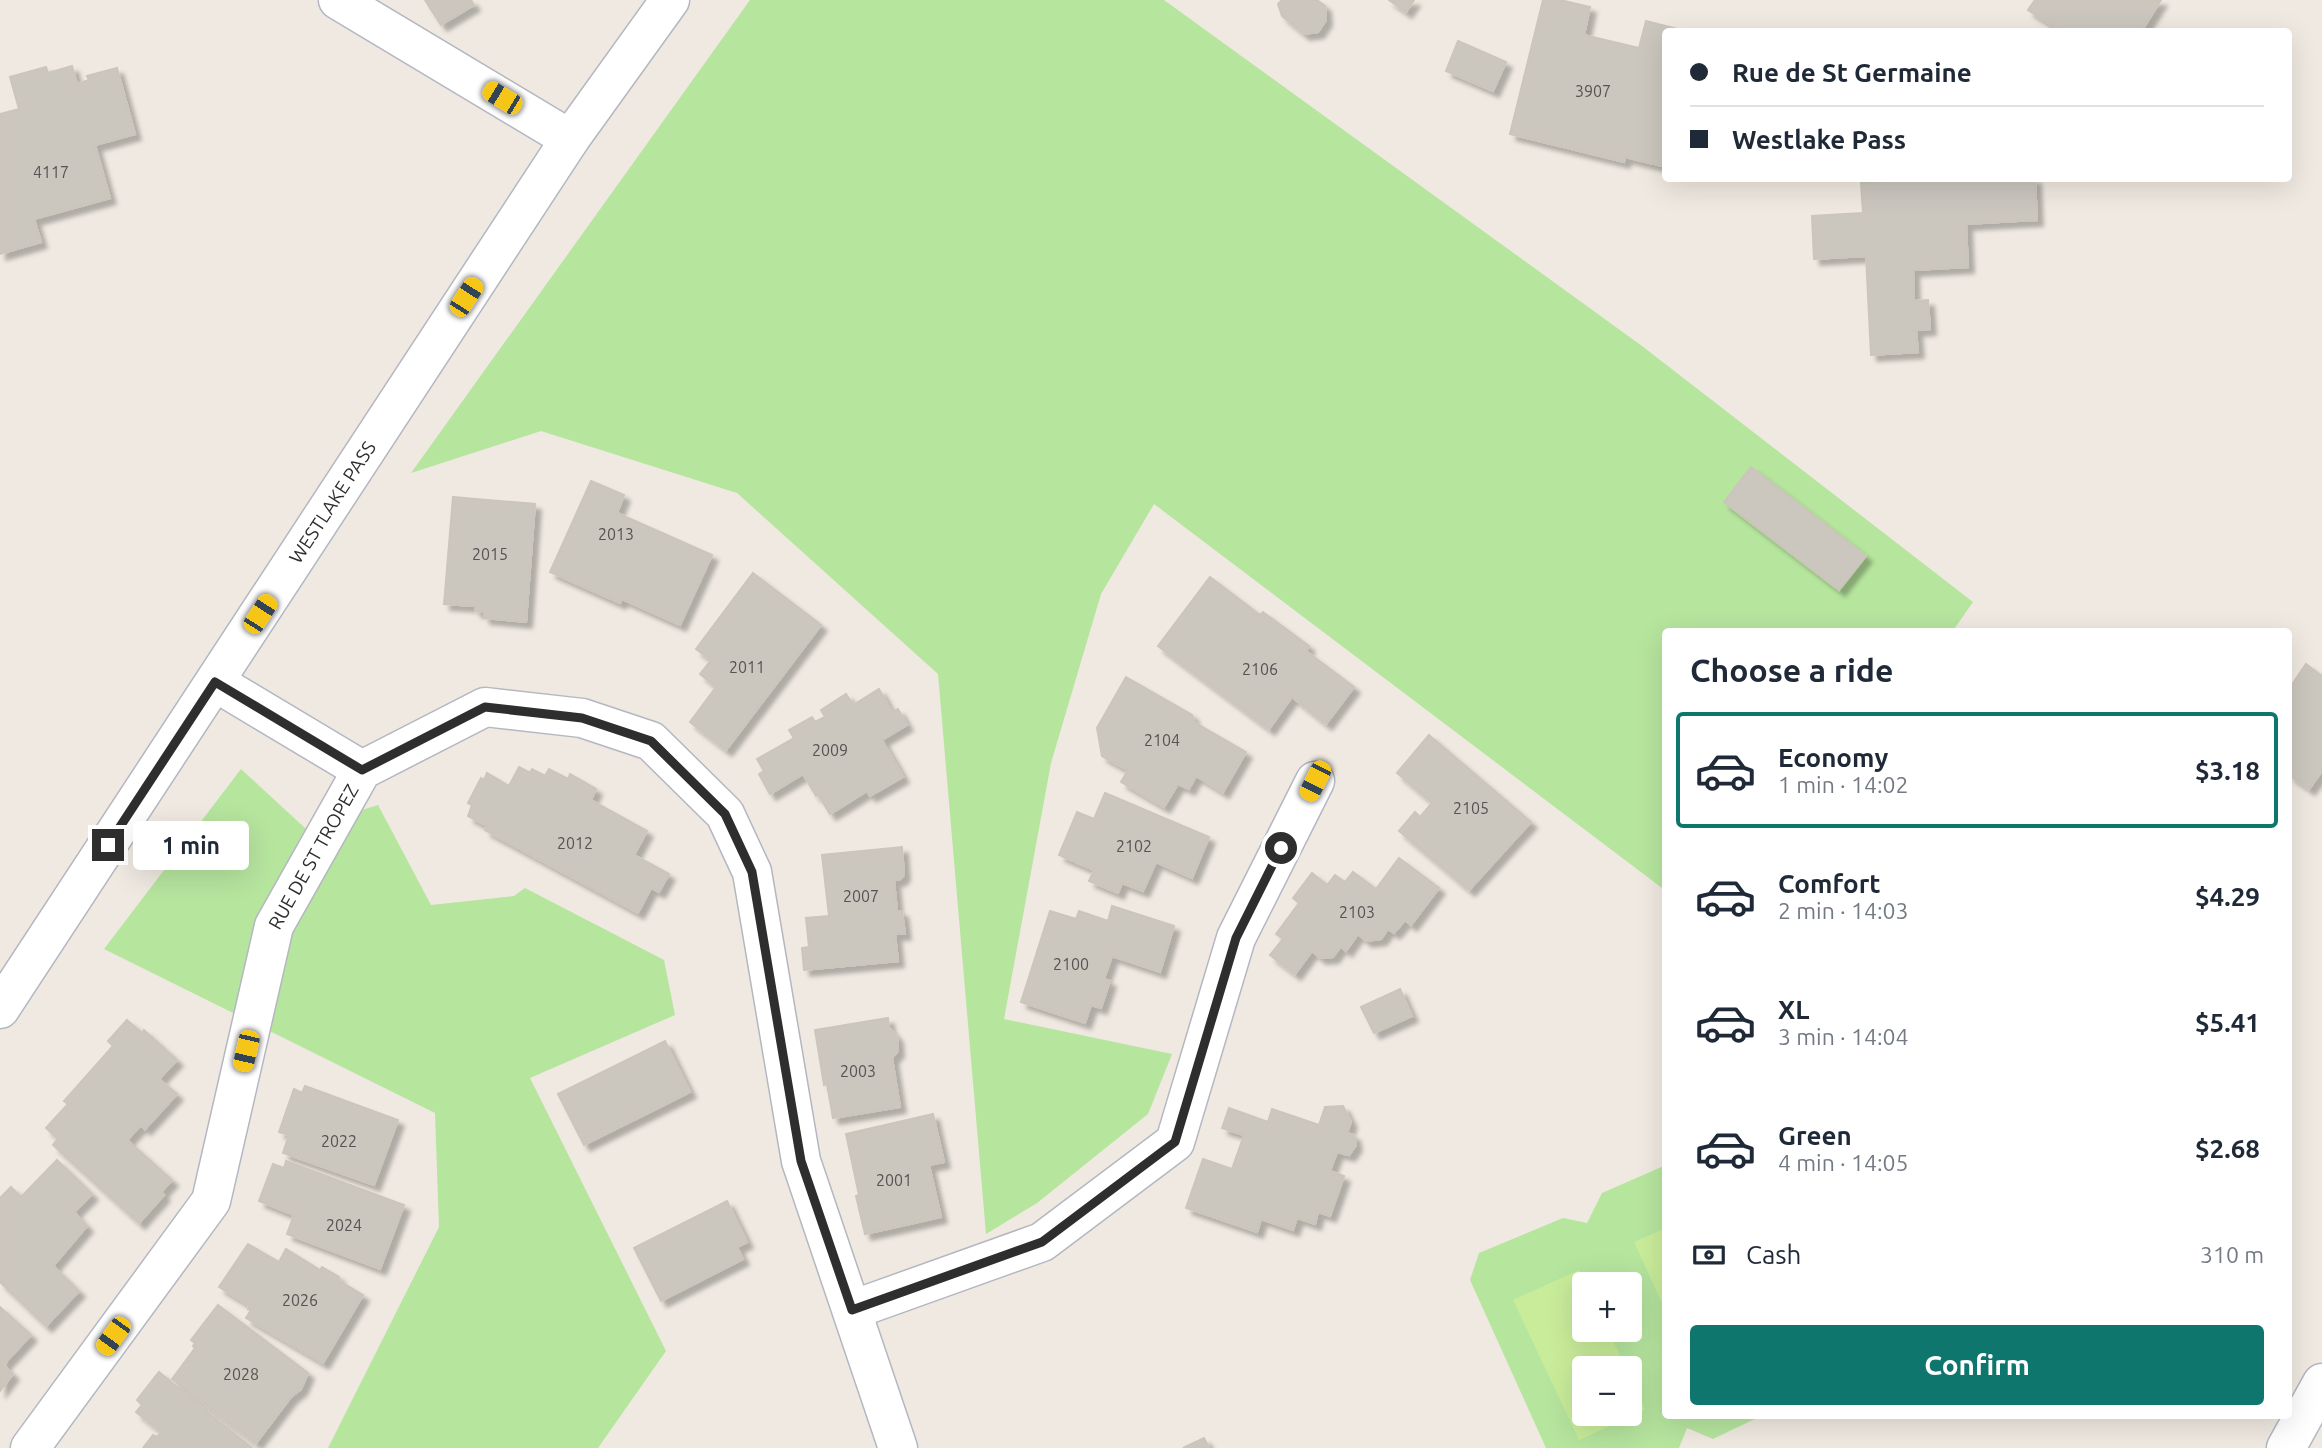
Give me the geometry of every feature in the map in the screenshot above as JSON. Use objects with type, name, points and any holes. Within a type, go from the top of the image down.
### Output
[{"type":"street","points":[[338,0],[570,139]]},
{"type":"street","name":"WESTLAKE PASS","points":[[0,1009],[570,139],[670,0]]},
{"type":"street","points":[[215,682],[362,770]]},
{"type":"street","name":"RUE DE ST TROPEZ","points":[[30,1448],[211,1201],[274,926],[362,770],[485,707],[582,718],[651,741],[725,814],[752,872],[801,1161],[898,1448]]},
{"type":"street","points":[[852,1310],[1042,1242],[1175,1142],[1236,938],[1315,781]]},
{"type":"street","points":[[2299,1443],[2322,1383]]},
{"type":"green space","points":[[750,0],[1164,0],[1642,346],[1973,602],[1955,628],[1662,628],[1662,888],[1154,504],[1101,594],[1051,763],[1004,1019],[1172,1054],[1148,1114],[1037,1203],[986,1234],[938,674],[737,493],[541,431],[411,473]]},
{"type":"green space","points":[[241,769],[305,828],[378,805],[431,905],[514,896],[525,888],[664,960],[675,1015],[530,1078],[666,1351],[598,1448],[328,1448],[439,1227],[435,1113],[104,949]]},
{"type":"green space","points":[[1662,1167],[1662,1419],[1755,1419],[1713,1439],[1687,1428],[1679,1448],[1546,1448],[1470,1280],[1479,1253],[1563,1218],[1587,1223],[1602,1193]]},
{"type":"green space","points":[[1662,1230],[1662,1303],[1634,1242]]},
{"type":"green space","points":[[1572,1273],[1572,1342],[1614,1342],[1620,1356],[1572,1356],[1572,1425],[1513,1300]]},
{"type":"green space","points":[[1572,1426],[1610,1426],[1579,1440]]},
{"type":"building","points":[[425,0],[471,0],[474,5],[441,25]]},
{"type":"building","points":[[1282,0],[1317,0],[1325,6],[1326,20],[1318,32],[1304,34],[1282,16],[1278,4]]},
{"type":"building","points":[[1389,0],[1414,0],[1406,12]]},
{"type":"building","points":[[1543,0],[1560,0],[1590,7],[1584,35],[1639,48],[1646,21],[1673,28],[1662,28],[1662,166],[1625,157],[1624,162],[1510,134]]},
{"type":"building","points":[[2035,0],[2161,0],[2144,28],[2056,28],[2028,10]]},
{"type":"building","points":[[1458,41],[1506,62],[1493,91],[1446,71]]},
{"type":"building","points":[[72,66],[77,84],[89,80],[87,76],[117,68],[135,134],[95,145],[110,198],[34,219],[41,242],[0,254],[0,114],[19,109],[10,77],[46,67],[48,73]]},
{"type":"building","points":[[2035,182],[2037,220],[1966,224],[1968,267],[1913,270],[1914,301],[1928,300],[1930,329],[1916,330],[1918,352],[1871,355],[1866,256],[1814,259],[1812,216],[1863,213],[1861,183]]},
{"type":"building","points":[[1751,467],[1866,556],[1839,590],[1724,502]]},
{"type":"building","points":[[591,481],[624,495],[617,513],[712,555],[680,625],[622,599],[620,603],[550,572]]},
{"type":"building","points":[[453,497],[535,504],[526,622],[484,618],[484,612],[475,611],[475,606],[444,604]]},
{"type":"building","points":[[753,573],[821,625],[726,750],[690,722],[716,687],[700,674],[711,660],[696,649]]},
{"type":"building","points":[[1210,577],[1260,615],[1263,612],[1309,646],[1306,651],[1354,687],[1326,724],[1292,697],[1269,729],[1158,646]]},
{"type":"building","points":[[2306,664],[2322,676],[2322,771],[2309,789],[2292,777],[2292,685]]},
{"type":"building","points":[[1126,677],[1192,715],[1194,722],[1246,752],[1223,792],[1196,776],[1189,789],[1178,784],[1164,807],[1121,782],[1128,770],[1102,756],[1097,728]]},
{"type":"building","points":[[879,689],[892,712],[898,709],[907,725],[882,740],[903,777],[870,796],[867,791],[830,814],[803,774],[770,794],[759,774],[764,771],[757,759],[794,738],[789,730],[812,717],[815,722],[825,717],[821,710],[846,694],[853,705]]},
{"type":"building","points":[[1429,735],[1531,822],[1469,890],[1399,831],[1415,812],[1420,817],[1432,803],[1397,773]]},
{"type":"building","points":[[519,767],[530,773],[532,769],[545,776],[549,769],[568,779],[570,774],[596,789],[591,800],[647,831],[634,855],[669,874],[659,892],[651,888],[638,913],[485,830],[487,826],[468,816],[472,805],[468,803],[481,778],[484,780],[487,773],[509,786]]},
{"type":"building","points":[[1105,793],[1209,837],[1192,878],[1156,862],[1143,891],[1122,883],[1118,893],[1089,881],[1094,870],[1059,855],[1077,812],[1094,819]]},
{"type":"building","points":[[902,847],[904,875],[899,880],[894,880],[897,911],[902,911],[905,934],[895,934],[898,961],[804,970],[802,948],[809,947],[806,918],[829,916],[822,855]]},
{"type":"building","points":[[1399,858],[1439,888],[1411,925],[1405,920],[1394,933],[1388,929],[1381,939],[1366,941],[1358,934],[1346,951],[1341,946],[1333,957],[1320,958],[1312,951],[1295,974],[1270,955],[1283,939],[1276,934],[1299,903],[1293,898],[1312,873],[1327,885],[1335,875],[1345,882],[1353,872],[1376,889]]},
{"type":"building","points":[[1112,906],[1174,926],[1160,972],[1112,956],[1104,979],[1110,981],[1101,1008],[1091,1005],[1085,1023],[1021,1002],[1050,911],[1076,919],[1079,911],[1108,921]]},
{"type":"building","points":[[1400,989],[1412,1016],[1374,1033],[1361,1007]]},
{"type":"building","points":[[888,1018],[889,1027],[897,1037],[898,1051],[892,1058],[900,1107],[833,1118],[827,1084],[824,1085],[815,1030]]},
{"type":"building","points":[[127,1020],[142,1033],[144,1030],[177,1060],[159,1079],[177,1094],[145,1129],[141,1125],[127,1140],[172,1180],[161,1192],[164,1195],[139,1223],[53,1145],[58,1139],[46,1128],[68,1104],[64,1101],[113,1046],[108,1041]]},
{"type":"building","points":[[665,1041],[690,1092],[584,1145],[558,1094]]},
{"type":"building","points":[[305,1086],[398,1120],[374,1185],[283,1153],[289,1135],[279,1132],[294,1089],[302,1093]]},
{"type":"building","points":[[1343,1106],[1351,1122],[1347,1133],[1354,1135],[1356,1145],[1349,1155],[1337,1152],[1330,1171],[1344,1176],[1330,1216],[1318,1212],[1315,1224],[1297,1218],[1293,1230],[1261,1219],[1257,1232],[1186,1208],[1203,1159],[1232,1169],[1244,1135],[1222,1128],[1229,1108],[1268,1122],[1272,1109],[1319,1125],[1325,1107]]},
{"type":"building","points":[[933,1114],[944,1162],[929,1165],[941,1217],[865,1234],[846,1134]]},
{"type":"building","points":[[57,1160],[92,1194],[74,1212],[87,1226],[53,1266],[79,1291],[46,1326],[0,1282],[0,1198],[11,1187],[21,1197]]},
{"type":"building","points":[[286,1161],[404,1205],[380,1269],[287,1234],[294,1215],[259,1201],[273,1164],[284,1168]]},
{"type":"building","points":[[727,1201],[747,1242],[737,1247],[743,1259],[661,1301],[634,1248]]},
{"type":"building","points":[[248,1244],[279,1262],[286,1249],[320,1270],[322,1267],[339,1277],[338,1280],[363,1295],[323,1363],[246,1318],[251,1310],[248,1309],[249,1305],[219,1287]]},
{"type":"building","points":[[218,1305],[308,1373],[301,1389],[291,1397],[256,1443],[172,1379],[195,1348],[195,1343],[191,1340]]},
{"type":"building","points":[[0,1307],[31,1335],[3,1365],[13,1374],[0,1391]]},
{"type":"building","points":[[159,1372],[252,1448],[143,1448],[153,1435],[157,1437],[161,1432],[136,1412],[142,1405],[137,1400]]},
{"type":"building","points":[[1204,1438],[1209,1448],[1183,1448]]},
{"type":"route","points":[[108,845],[215,682],[362,770],[485,707],[582,718],[651,741],[725,814],[752,872],[801,1161],[852,1310],[1042,1242],[1175,1142],[1236,938],[1281,848]]}]
